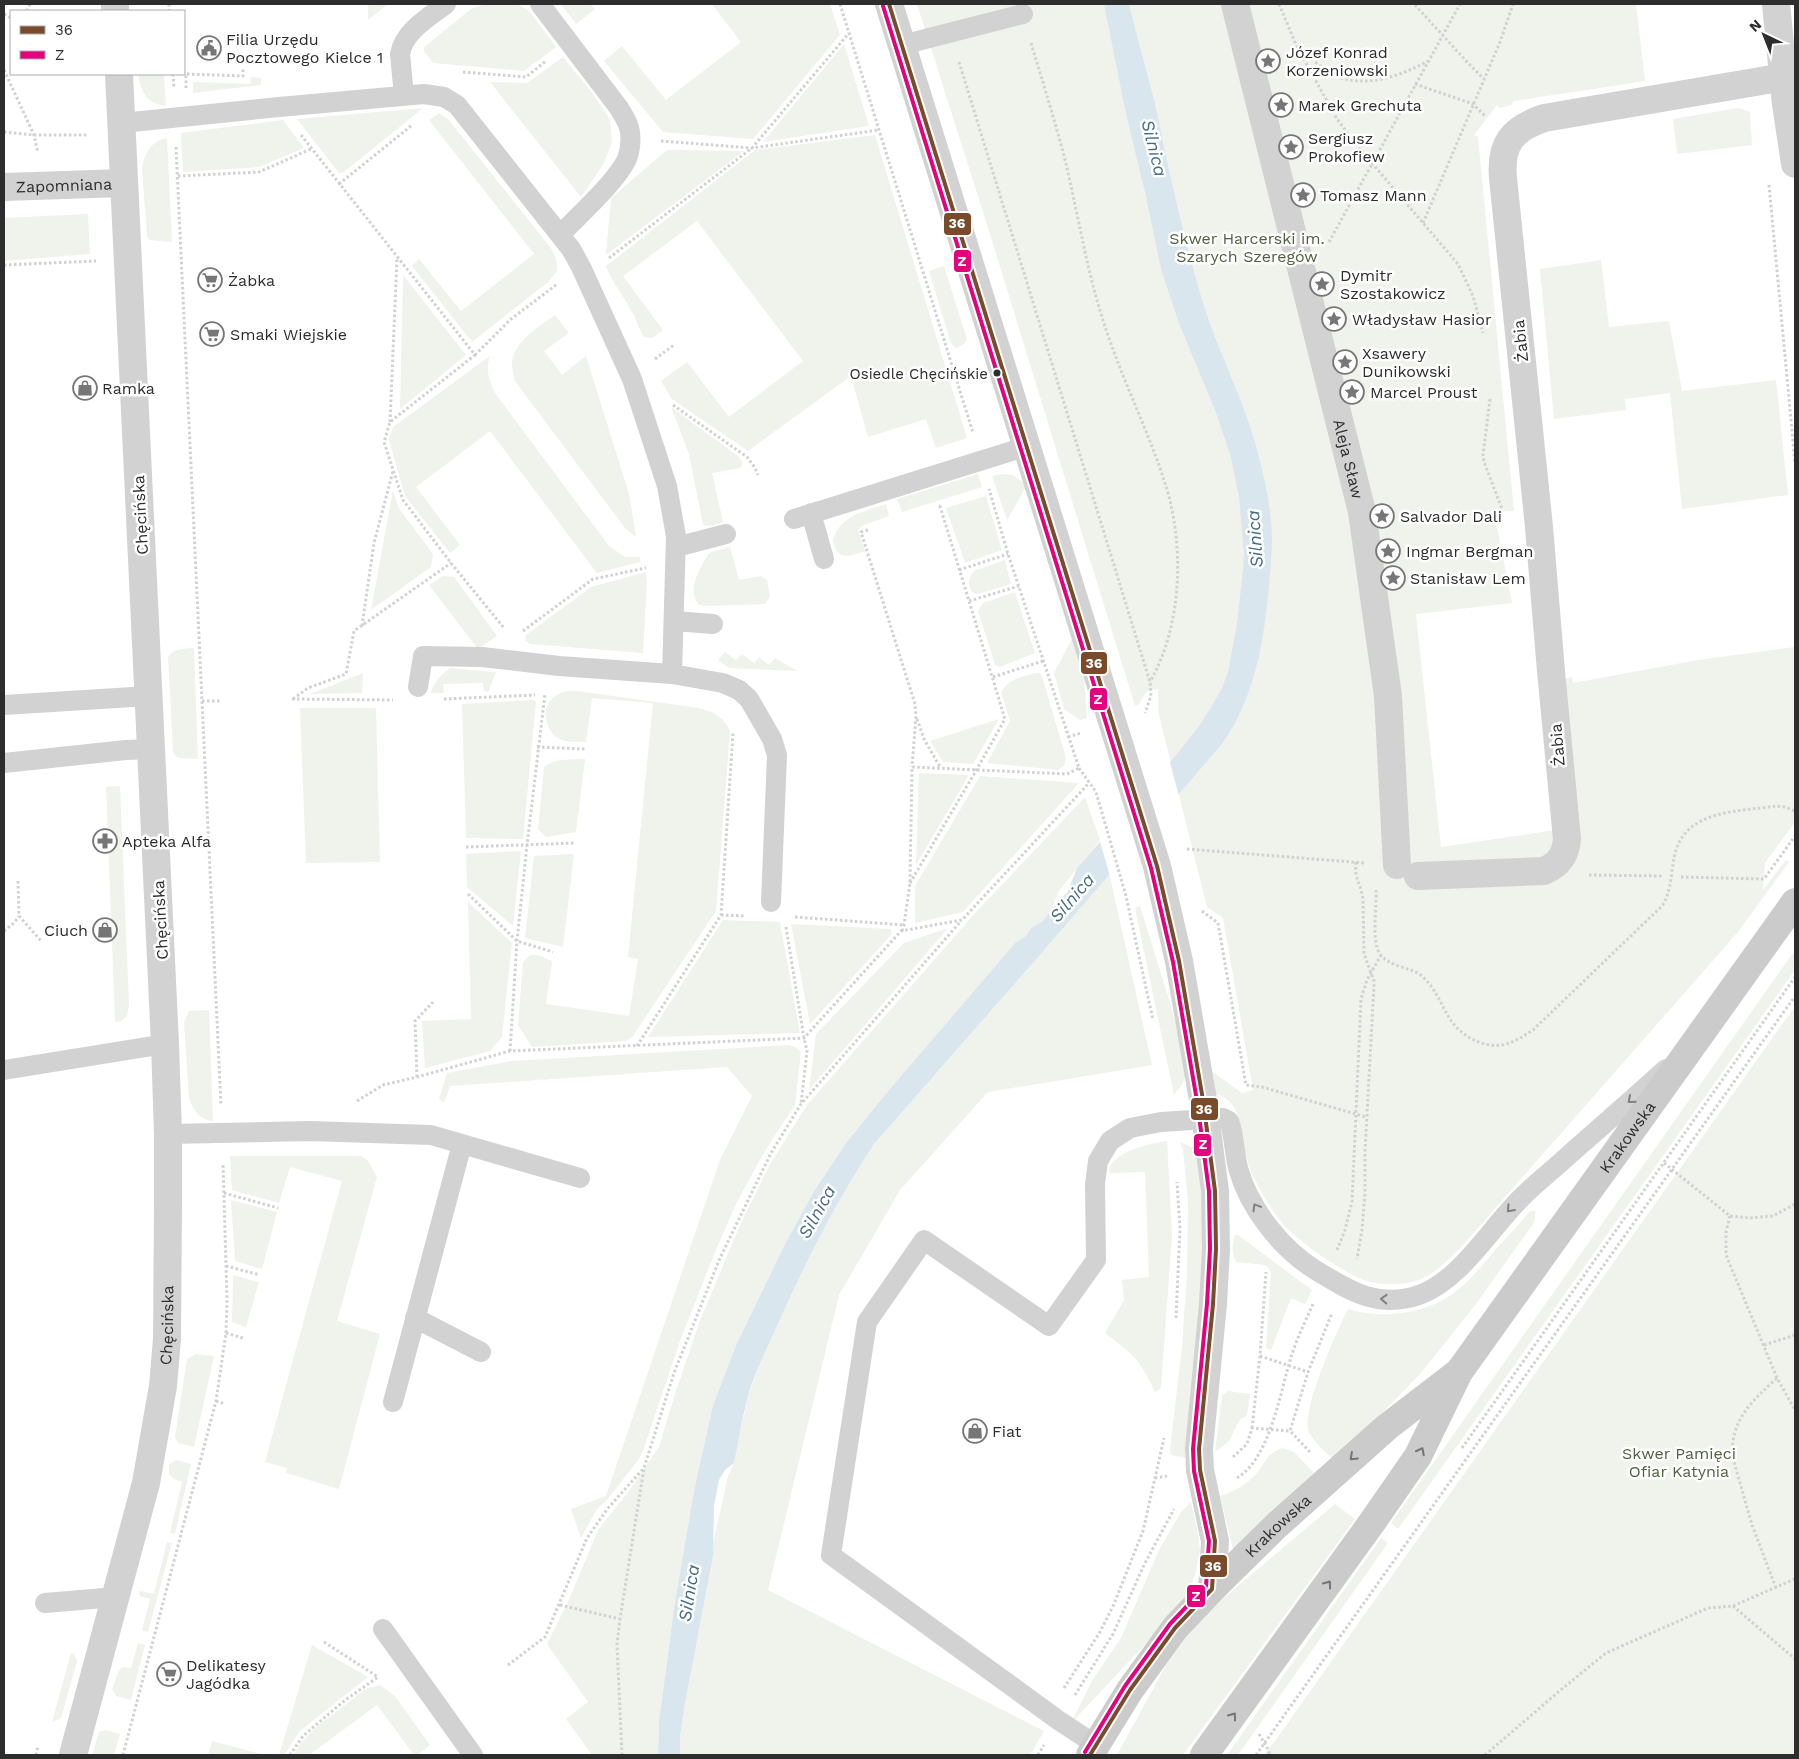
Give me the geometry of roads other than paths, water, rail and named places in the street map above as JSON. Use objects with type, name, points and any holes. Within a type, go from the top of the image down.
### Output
[{"type":"street","points":[[889,4],[1028,446],[1157,866],[1179,961],[1206,1119],[1215,1191],[1216,1249],[1212,1324],[1199,1449],[1200,1470],[1215,1541],[1212,1589]]},
{"type":"street","name":"Aleja Sław","points":[[1235,4],[1362,512],[1388,696],[1396,868]]},
{"type":"street","points":[[1776,4],[1795,164]]},
{"type":"street","name":"Chęcińska","points":[[73,1755],[146,1483],[163,1386],[167,1339],[168,1134],[165,1044],[119,75]]},
{"type":"street","name":"Żabia","points":[[1396,868],[1544,871],[1553,867],[1566,849],[1540,527],[1503,178],[1503,156],[1506,146],[1515,132],[1544,118],[1784,77]]},
{"type":"street","name":"Zapomniana","points":[[4,187],[124,183]]},
{"type":"street","name":"Krakowska","points":[[1204,1755],[1374,1521],[1418,1456],[1459,1372],[1795,902]]},
{"type":"street","name":"Krakowska","points":[[1093,1750],[1130,1690],[1175,1628],[1212,1589],[1276,1526],[1387,1427],[1459,1372]]},
{"type":"lane","points":[[404,96],[400,54],[404,43],[412,31],[446,4]]},
{"type":"lane","points":[[540,4],[619,108],[628,123],[630,139],[627,158],[618,174],[561,234]]},
{"type":"lane","points":[[902,45],[1023,14]]},
{"type":"lane","points":[[122,123],[424,94],[446,98],[462,110],[561,234],[581,267],[626,365],[668,486],[674,519],[676,554],[672,674]]},
{"type":"lane","points":[[824,559],[803,516],[1028,446]]},
{"type":"lane","points":[[676,554],[726,534]]},
{"type":"lane","points":[[674,620],[713,624]]},
{"type":"lane","points":[[418,687],[423,656],[482,657],[559,666],[672,674],[722,683],[739,690],[749,699],[772,739],[775,749],[777,764],[771,902]]},
{"type":"lane","points":[[4,704],[149,696]]},
{"type":"lane","points":[[4,763],[152,749]]},
{"type":"lane","points":[[4,1070],[165,1044]]},
{"type":"lane","points":[[1093,1750],[1058,1720],[831,1555],[867,1322],[924,1240],[1049,1326],[1096,1260],[1095,1184],[1098,1161],[1110,1141],[1130,1128],[1171,1120],[1223,1118],[1228,1121],[1231,1127],[1238,1168],[1249,1195],[1272,1231],[1299,1258],[1318,1272],[1357,1294],[1381,1299],[1404,1299],[1428,1291],[1452,1274],[1521,1197],[1694,1045]]},
{"type":"lane","points":[[168,1134],[310,1131],[432,1135],[580,1178]]},
{"type":"lane","points":[[393,1402],[462,1144]]},
{"type":"lane","points":[[415,1318],[481,1352]]},
{"type":"lane","points":[[45,1603],[116,1597]]},
{"type":"lane","points":[[383,1629],[472,1755]]},
{"type":"water","name":"Silnica","points":[[1104,4],[1129,4],[1154,99],[1177,203],[1200,293],[1246,415],[1264,477],[1271,517],[1272,551],[1266,615],[1255,672],[1242,709],[1222,744],[874,1144],[834,1210],[799,1279],[758,1369],[746,1404],[734,1463],[725,1470],[719,1480],[714,1506],[713,1556],[684,1709],[680,1755],[658,1755],[659,1720],[674,1609],[694,1491],[713,1405],[737,1343],[786,1242],[813,1193],[846,1143],[1016,942],[1026,936],[1031,928],[1043,921],[1057,902],[1067,893],[1077,868],[1177,754],[1202,722],[1222,688],[1228,672],[1237,624],[1244,554],[1239,496],[1230,454],[1215,410],[1180,326],[1161,269],[1126,114]]},
{"type":"place","name":"Filia Urzędu Pocztowego Kielce 1","points":[[209,48]]},
{"type":"place","name":"Józef Konrad Korzeniowski","points":[[1268,61]]},
{"type":"place","name":"Marek Grechuta","points":[[1281,105]]},
{"type":"place","name":"Sergiusz Prokofiew","points":[[1291,147]]},
{"type":"place","name":"Tomasz Mann","points":[[1303,195]]},
{"type":"place","name":"Żabka","points":[[210,280]]},
{"type":"place","name":"Dymitr Szostakowicz","points":[[1322,284]]},
{"type":"place","name":"Władysław Hasior","points":[[1334,319]]},
{"type":"place","name":"Smaki Wiejskie","points":[[212,334]]},
{"type":"place","name":"Xsawery Dunikowski","points":[[1345,362]]},
{"type":"place","name":"Osiedle Chęcińskie","points":[[997,373]]},
{"type":"place","name":"Ramka","points":[[85,388]]},
{"type":"place","name":"Marcel Proust","points":[[1352,392]]},
{"type":"place","name":"Salvador Dali","points":[[1382,516]]},
{"type":"place","name":"Ingmar Bergman","points":[[1388,551]]},
{"type":"place","name":"Stanisław Lem","points":[[1393,578]]},
{"type":"place","name":"Apteka Alfa","points":[[105,841]]},
{"type":"place","name":"Ciuch","points":[[105,930]]},
{"type":"place","name":"Fiat","points":[[975,1431]]},
{"type":"place","name":"Delikatesy Jagódka","points":[[169,1674]]},
{"type":"park label","name":"Skwer Harcerski im. Szarych Szeregów","points":[[1247,247]]},
{"type":"park label","name":"Skwer Pamięci Ofiar Katynia","points":[[1679,1462]]}]
